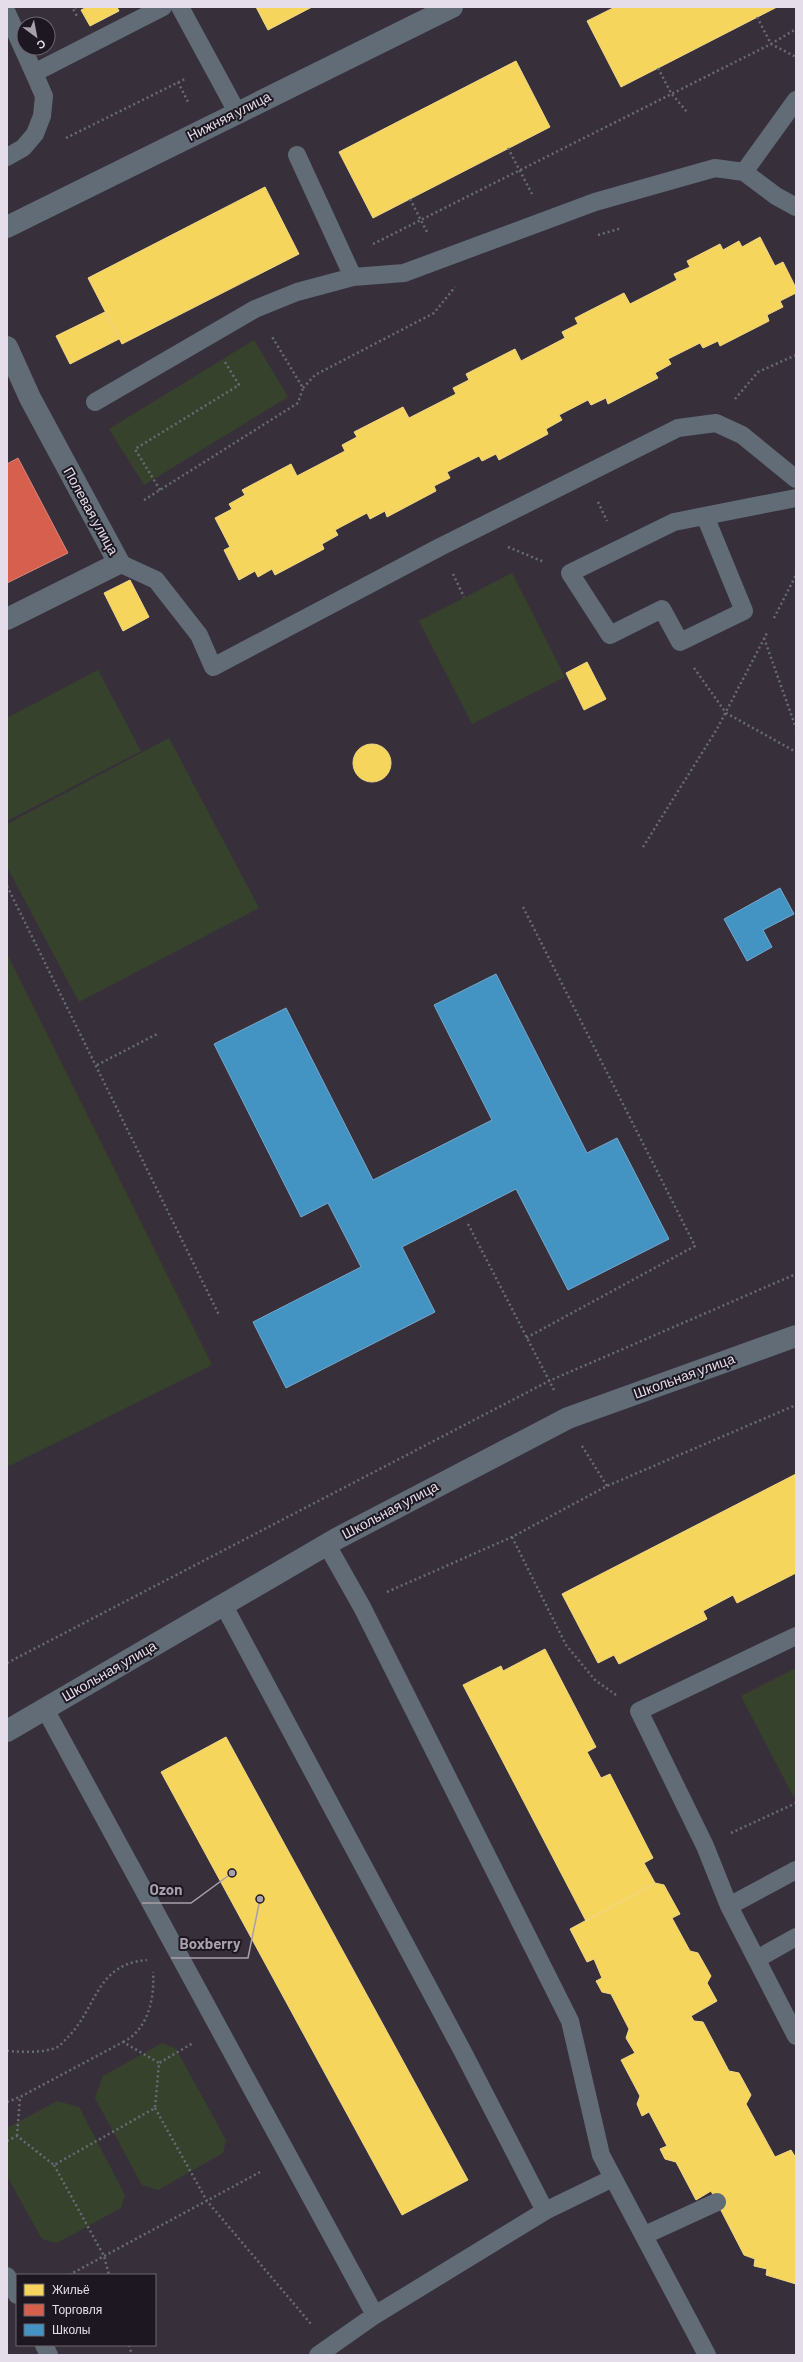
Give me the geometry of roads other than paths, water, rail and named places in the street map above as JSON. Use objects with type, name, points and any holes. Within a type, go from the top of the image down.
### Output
[{"type":"street","name":"Нижняя улица","points":[[7,227],[445,9]]},
{"type":"street","name":"Полевая улица","points":[[7,347],[37,411],[119,563],[7,619]]},
{"type":"street","name":"Школьная улица","points":[[7,1731],[368,1521],[568,1418],[796,1336]]},
{"type":"lane","points":[[34,73],[163,7]]},
{"type":"lane","points":[[180,7],[237,112]]},
{"type":"lane","points":[[7,13],[44,96],[42,116],[34,134],[24,148],[7,157]]},
{"type":"lane","points":[[744,172],[796,100]]},
{"type":"lane","points":[[297,155],[346,258],[353,277]]},
{"type":"lane","points":[[95,402],[255,309],[297,292],[353,277],[404,273],[595,202],[715,168],[744,172],[776,196],[796,206]]},
{"type":"lane","points":[[119,563],[156,580],[199,635],[213,667],[470,532],[678,428],[716,422],[742,435],[796,479]]},
{"type":"lane","points":[[705,516],[744,611],[680,642],[662,609],[610,635],[570,573],[674,522],[796,498]]},
{"type":"lane","points":[[327,1545],[362,1607],[570,2021],[600,2155],[645,2235],[707,2355]]},
{"type":"lane","points":[[223,1604],[463,2052],[545,2211]]},
{"type":"lane","points":[[796,1636],[639,1711],[705,1846],[729,1906],[796,2036]]},
{"type":"lane","points":[[45,1709],[375,2315]]},
{"type":"lane","points":[[729,1906],[796,1870]]},
{"type":"lane","points":[[757,1959],[796,1937]]},
{"type":"lane","points":[[325,2351],[375,2315],[545,2211],[613,2178]]},
{"type":"lane","points":[[645,2235],[717,2202]]},
{"type":"lane","points":[[7,2276],[16,2293]]},
{"type":"lane","points":[[44,2346],[49,2355]]},
{"type":"place","name":"Ozon","points":[[232,1873]]},
{"type":"place","name":"Boxberry","points":[[260,1899]]}]
